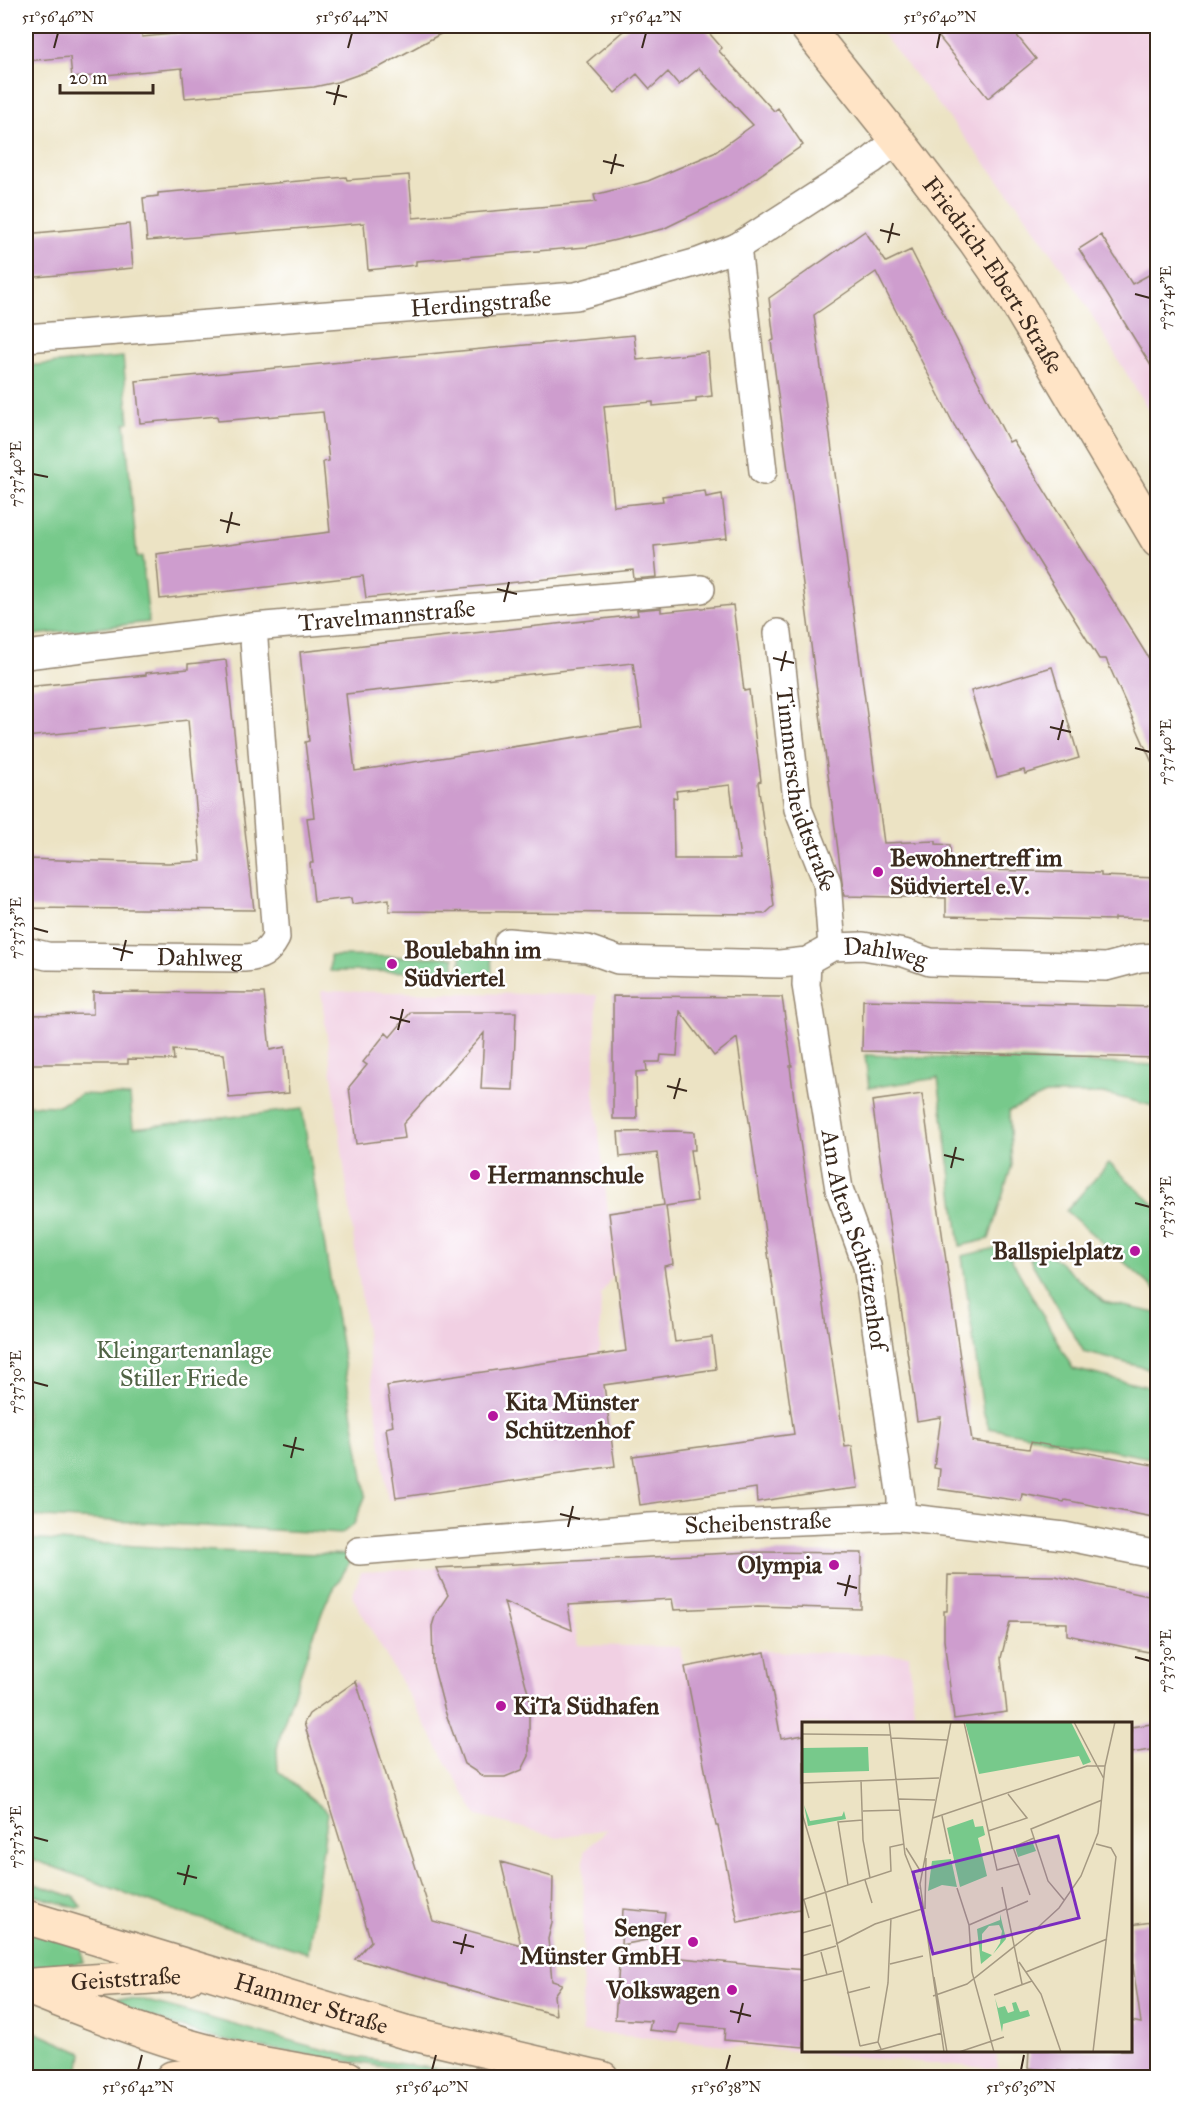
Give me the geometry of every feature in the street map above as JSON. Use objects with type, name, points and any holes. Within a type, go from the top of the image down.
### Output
[{"type":"main road","name":"Friedrich-Ebert-Straße","points":[[806,26],[975,241],[1009,290],[1158,542]]},
{"type":"main road","name":"Hammer Straße","points":[[26,1917],[405,2032],[602,2078]]},
{"type":"main road","name":"Geiststraße","points":[[26,1986],[167,1976],[225,1979]]},
{"type":"main road","points":[[26,1986],[90,2012],[186,2045],[274,2067],[348,2078]]},
{"type":"main road","points":[[172,2078],[274,2067]]},
{"type":"street","name":"Herdingstraße","points":[[26,338],[576,296],[698,262],[737,247],[872,160],[897,140]]},
{"type":"street","points":[[737,247],[763,471]]},
{"type":"street","name":"Travelmannstraße","points":[[26,655],[253,627],[701,589]]},
{"type":"street","name":"Dahlweg","points":[[26,951],[47,956],[258,957],[270,950],[276,938],[253,627]]},
{"type":"street","name":"Timmerscheidtstraße","points":[[778,633],[798,809],[826,882],[832,947]]},
{"type":"street","name":"Dahlweg","points":[[508,942],[587,949],[618,960],[780,964],[807,961],[832,947],[863,946],[904,953],[930,962],[1106,968],[1140,958],[1158,957]]},
{"type":"street","name":"Am Alten Schützenhof","points":[[807,961],[806,985],[839,1189],[867,1266],[901,1498],[901,1517]]},
{"type":"street","name":"Scheibenstraße","points":[[359,1551],[650,1527],[901,1517],[1065,1536],[1158,1555]]},
{"type":"shaded area","points":[[876,26],[1157,26],[1157,425],[1078,292],[1019,206]]},
{"type":"shaded area","name":"Hermannschule","points":[[321,991],[597,995],[594,1090],[615,1271],[601,1295],[599,1355],[615,1466],[388,1500]]},
{"type":"shaded area","name":"Senger Münster GmbH","points":[[564,1562],[578,1645],[680,1647],[683,1664],[765,1649],[766,1651],[909,1655],[915,1722],[802,1722],[802,2052],[582,2032],[584,1851],[608,1829],[558,1837],[477,1816],[352,1596],[361,1572]]},
{"type":"shaded area","name":"Senger Münster GmbH","points":[[807,2052],[996,2052],[998,2069]]},
{"type":"green space","points":[[123,357],[129,422],[125,423],[137,557],[142,557],[149,622],[26,636],[26,366]]},
{"type":"green space","points":[[491,948],[492,979],[461,980],[461,949]]},
{"type":"green space","name":"Boulebahn im Südviertel","points":[[330,956],[454,957],[454,972],[330,971]]},
{"type":"green space","points":[[865,1055],[1157,1065],[1157,1107],[1106,1094],[1046,1094],[1009,1111],[1012,1165],[989,1239],[960,1246],[938,1078],[869,1088]]},
{"type":"green space","name":"Kleingartenanlage Stiller Friede","points":[[81,1094],[130,1096],[133,1128],[302,1109],[366,1495],[354,1524],[341,1534],[26,1516],[26,1105],[58,1106]]},
{"type":"green space","name":"Ballspielplatz","points":[[1109,1163],[1157,1207],[1157,1291],[1066,1211]]},
{"type":"green space","points":[[1004,1246],[1073,1369],[1157,1389],[1157,1459],[989,1428],[983,1411],[962,1256]]},
{"type":"green space","points":[[1043,1248],[1104,1302],[1157,1313],[1157,1371],[1084,1352],[1030,1260]]},
{"type":"green space","points":[[26,1539],[216,1551],[354,1555],[326,1602],[283,1725],[277,1749],[278,1771],[328,1812],[308,1953],[167,1908],[26,1857]]},
{"type":"green space","points":[[26,1881],[74,1897],[81,1907],[77,1908],[26,1893]]},
{"type":"green space","points":[[26,1930],[82,1948],[83,1962],[35,1970],[32,1968],[26,1942]]},
{"type":"green space","points":[[119,1999],[142,2000],[167,2006],[354,2057],[492,2077],[450,2077],[249,2046],[208,2037],[115,2005]]},
{"type":"green space","points":[[26,2028],[80,2052],[82,2054],[79,2073],[58,2078],[45,2075],[26,2065]]},
{"type":"building","points":[[26,26],[141,26],[142,37],[258,26],[455,26],[380,67],[337,82],[314,87],[185,98],[182,68],[72,78],[70,57],[26,61]]},
{"type":"building","points":[[629,26],[703,26],[722,48],[719,51],[774,111],[778,108],[803,145],[727,198],[663,229],[586,247],[416,261],[416,265],[368,270],[364,223],[147,241],[143,198],[158,196],[158,193],[346,177],[347,180],[409,175],[413,218],[596,202],[594,195],[648,181],[714,153],[753,125],[699,68],[679,85],[668,72],[650,89],[637,74],[615,93],[587,62]]},
{"type":"building","points":[[930,26],[1009,26],[1036,59],[988,98]]},
{"type":"building","points":[[129,224],[133,268],[26,278],[26,234]]},
{"type":"building","points":[[865,231],[886,262],[911,250],[1009,442],[1013,440],[1158,673],[1158,776],[1106,659],[1099,659],[954,425],[876,272],[814,315],[884,843],[936,841],[936,844],[950,845],[950,869],[1101,873],[1101,876],[1158,878],[1158,919],[946,916],[946,898],[844,896],[771,341],[774,340],[769,298]]},
{"type":"building","points":[[1101,235],[1132,284],[1158,270],[1158,377],[1079,249]]},
{"type":"building","points":[[634,335],[637,360],[708,352],[712,396],[696,398],[696,402],[653,406],[653,402],[604,406],[614,506],[663,501],[662,496],[705,491],[706,497],[722,494],[727,538],[654,546],[657,577],[634,579],[633,570],[366,598],[363,576],[160,599],[156,554],[330,532],[323,462],[329,461],[323,412],[218,421],[217,416],[140,423],[136,381]]},
{"type":"building","points":[[733,605],[744,691],[749,690],[774,906],[765,914],[389,911],[389,899],[352,904],[351,898],[314,902],[310,863],[313,863],[307,818],[314,817],[305,742],[309,741],[300,652],[638,615],[637,610],[661,608],[661,612]],"holes":[[[633,663],[642,727],[355,771],[346,694]],[[730,785],[740,859],[674,859],[673,797],[677,798],[676,791]]]},
{"type":"building","points":[[226,660],[254,910],[26,908],[26,859],[168,863],[201,861],[188,720],[26,737],[26,687],[146,675],[146,673],[188,669],[188,664]]},
{"type":"building","points":[[1052,667],[1079,758],[1025,774],[1024,770],[997,777],[971,691]]},
{"type":"building","points":[[93,992],[264,993],[270,1050],[285,1047],[289,1093],[229,1098],[224,1054],[173,1050],[174,1060],[128,1059],[128,1064],[26,1064],[26,1015],[93,1014]]},
{"type":"building","points":[[613,996],[782,997],[792,1066],[790,1066],[795,1107],[845,1447],[852,1446],[858,1488],[757,1502],[756,1488],[640,1505],[633,1456],[794,1434],[737,1038],[714,1056],[680,1011],[677,1056],[661,1055],[660,1062],[646,1062],[647,1071],[636,1072],[637,1119],[613,1119]]},
{"type":"building","points":[[863,1000],[1158,1007],[1158,1058],[862,1051]]},
{"type":"building","points":[[411,1012],[516,1012],[513,1090],[481,1089],[484,1033],[403,1124],[405,1138],[356,1144],[349,1087],[367,1065],[363,1062],[386,1033],[390,1037]]},
{"type":"building","points":[[922,1094],[972,1441],[1029,1449],[1031,1442],[1158,1466],[1158,1518],[1022,1494],[1021,1501],[938,1489],[940,1469],[934,1468],[941,1417],[917,1421],[872,1101]]},
{"type":"building","points":[[618,1132],[694,1132],[695,1150],[690,1150],[697,1201],[666,1206],[673,1264],[664,1266],[675,1342],[712,1337],[716,1369],[604,1385],[615,1466],[396,1498],[386,1428],[393,1426],[387,1386],[626,1351],[609,1213],[664,1205],[657,1153],[620,1157]]},
{"type":"building","points":[[750,1552],[862,1553],[861,1609],[758,1606],[674,1610],[672,1599],[568,1605],[572,1630],[504,1602],[532,1708],[529,1709],[529,1756],[522,1770],[505,1777],[484,1777],[464,1764],[445,1711],[433,1665],[432,1626],[436,1613],[448,1595],[436,1568]]},
{"type":"building","points":[[948,1575],[1055,1576],[1158,1598],[1158,1654],[1067,1635],[1067,1623],[1010,1622],[1001,1658],[1007,1712],[954,1719],[944,1640]]},
{"type":"building","points":[[765,1652],[781,1739],[802,1735],[802,1908],[738,1922],[718,1826],[716,1826],[685,1667]]},
{"type":"building","points":[[356,1681],[433,1921],[521,1945],[501,1862],[553,1877],[552,1923],[548,1939],[552,1981],[562,1984],[554,1995],[556,2015],[355,1959],[371,1941],[304,1723],[309,1714]]},
{"type":"building","points":[[1158,1723],[1158,1749],[1132,1753],[1132,1727]]},
{"type":"building","points":[[623,1909],[665,1913],[662,1937],[621,1945]]},
{"type":"building","points":[[1158,1921],[1158,2078],[1131,2078],[1028,2068],[1029,2052],[1132,2052],[1132,2021],[1141,2023],[1132,1959],[1132,1925]]},
{"type":"building","points":[[620,1952],[802,1970],[802,2047],[724,2040],[725,2028],[680,2024],[677,2033],[649,2030],[651,2021],[615,2019]]},
{"type":"place","name":"Bewohnertreff im Südviertel e.V.","points":[[878,872]]},
{"type":"place","name":"Boulebahn im Südviertel","points":[[392,964]]},
{"type":"place","name":"Hermannschule","points":[[475,1175]]},
{"type":"place","name":"Ballspielplatz","points":[[1135,1251]]},
{"type":"place","name":"Kita Münster Schützenhof","points":[[493,1416]]},
{"type":"place","name":"Olympia","points":[[834,1565]]},
{"type":"place","name":"KiTa Südhafen","points":[[501,1706]]},
{"type":"place","name":"Senger Münster GmbH","points":[[693,1942]]},
{"type":"place","name":"Volkswagen","points":[[732,1990]]}]
